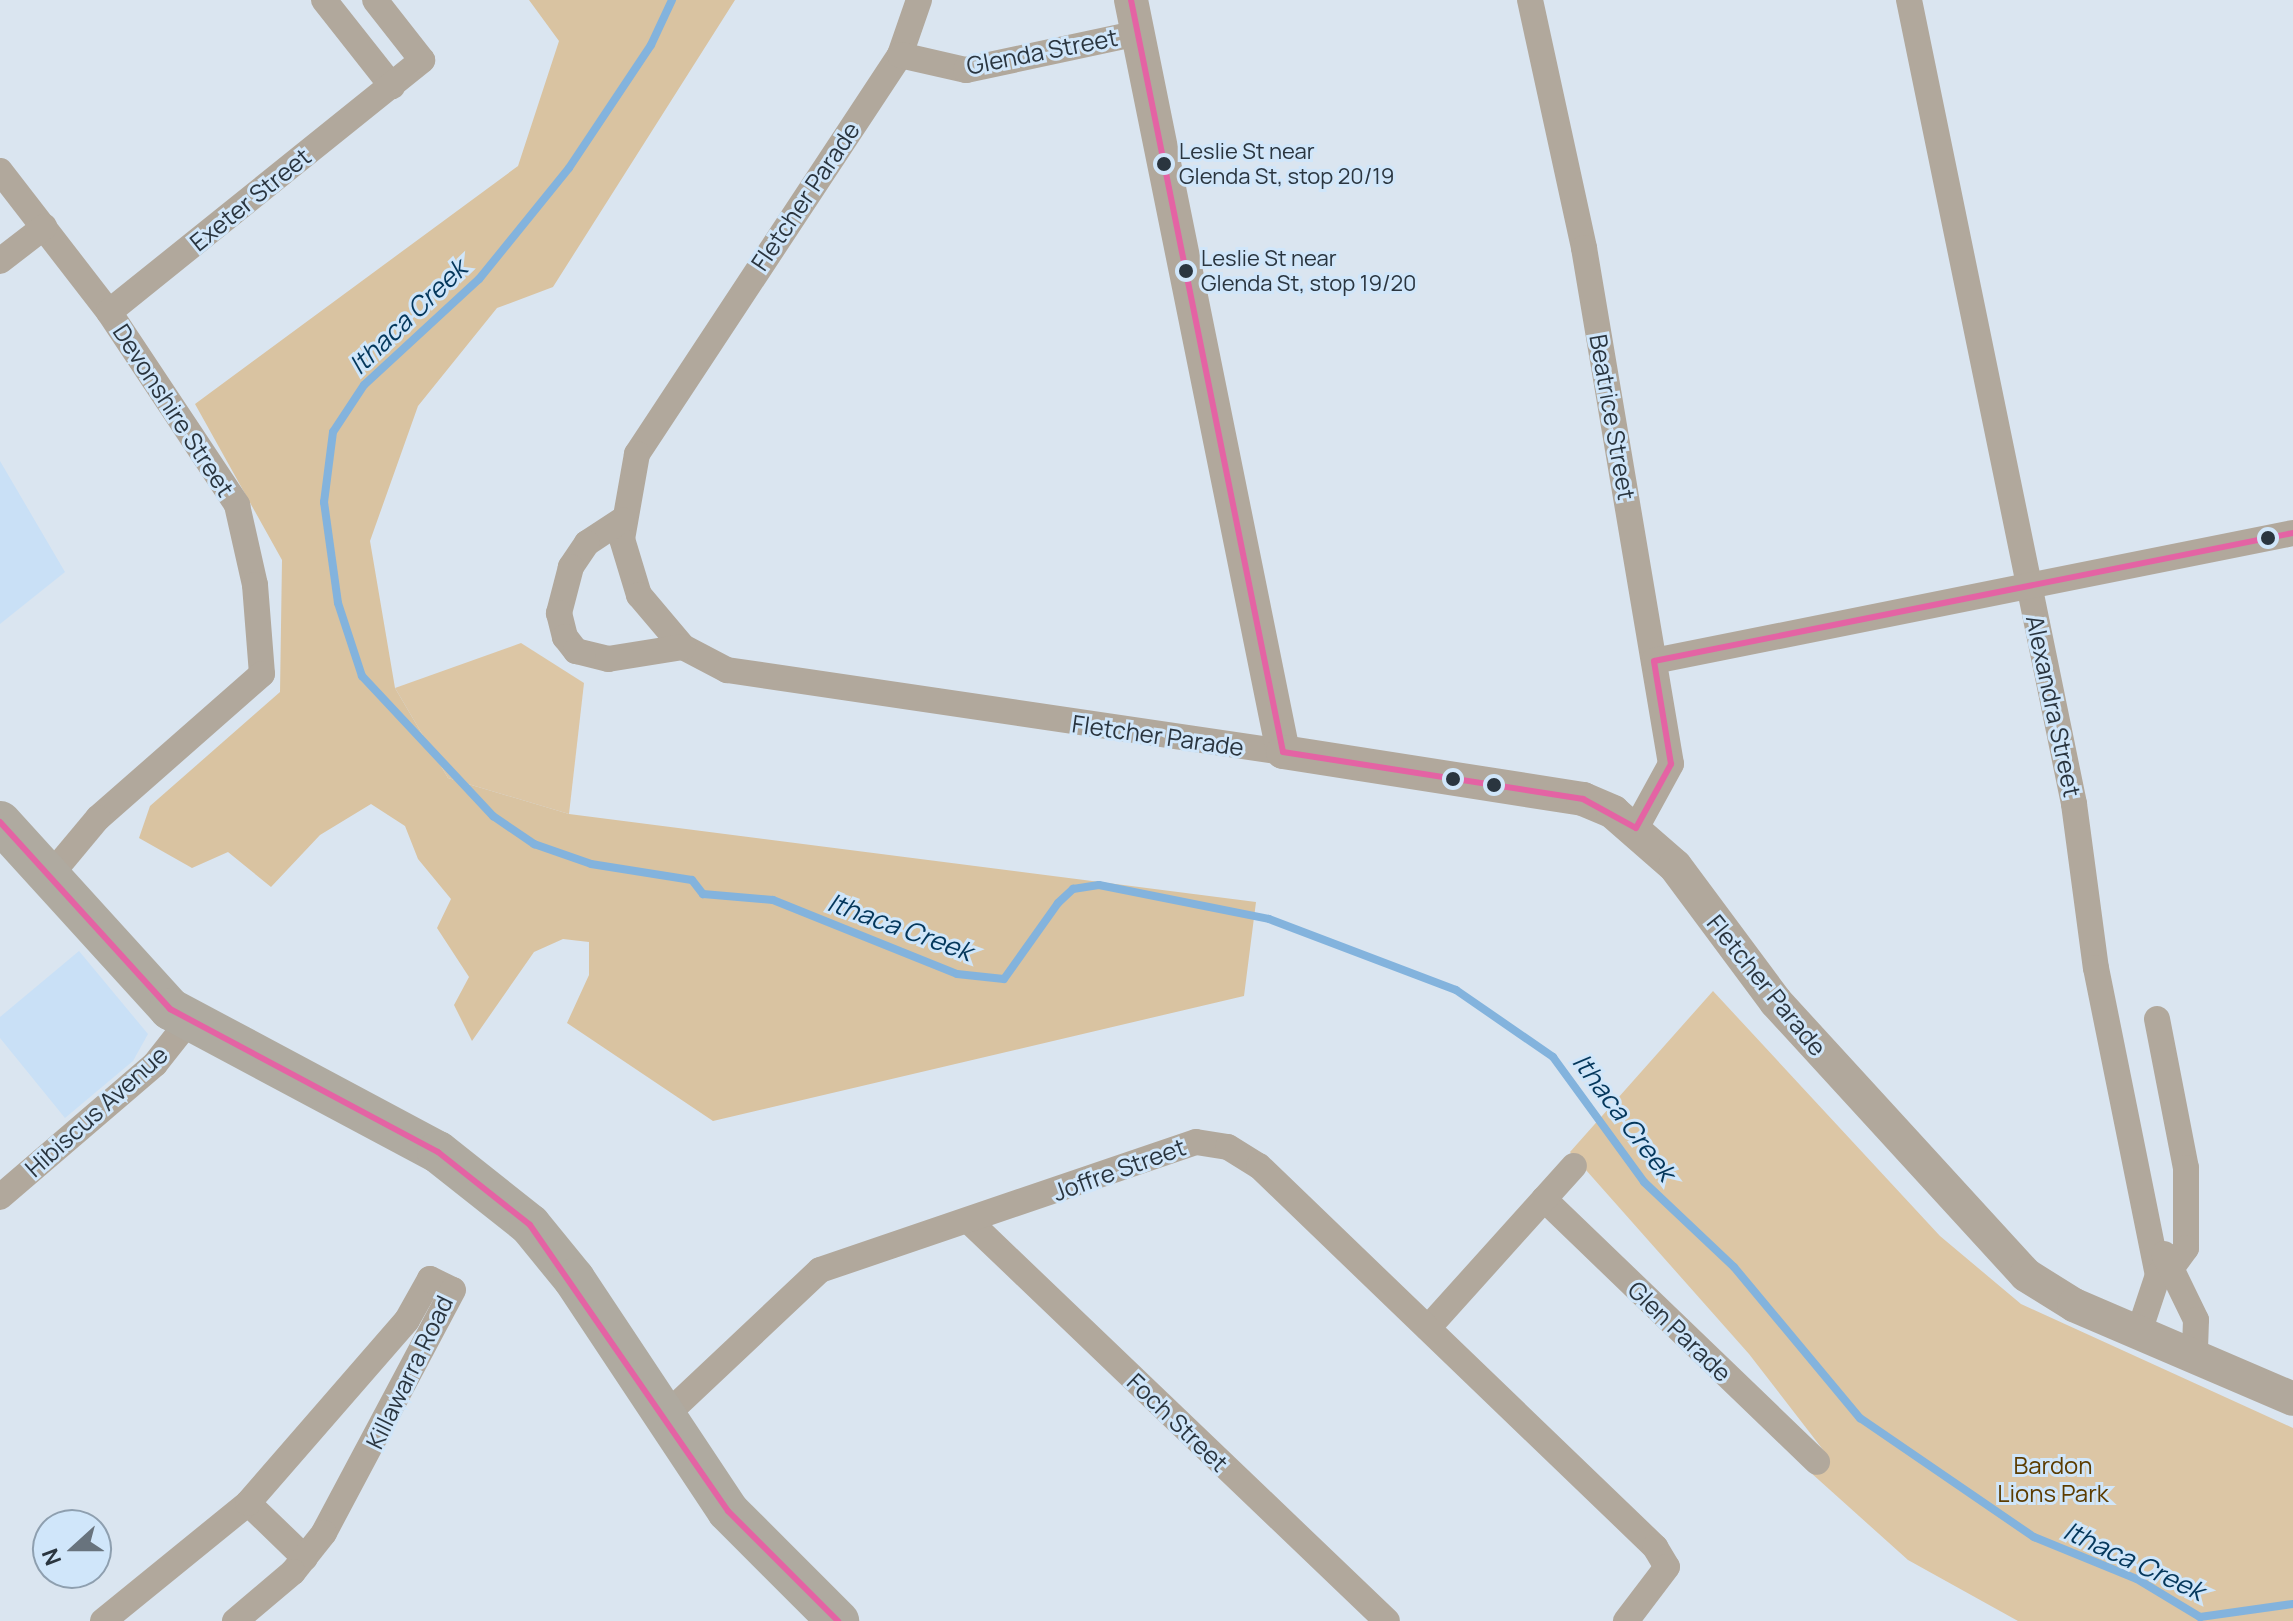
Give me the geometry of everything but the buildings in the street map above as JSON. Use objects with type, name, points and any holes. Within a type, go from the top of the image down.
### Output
[{"type":"main road","points":[[0,822],[131,974],[188,1022],[407,1135],[484,1184],[574,1279],[728,1511],[838,1621]]},
{"type":"street","points":[[324,0],[392,86]]},
{"type":"street","name":"Exeter Street","points":[[109,312],[422,60],[375,0]]},
{"type":"street","name":"Fletcher Parade","points":[[919,0],[900,55],[637,454],[622,520],[639,595],[683,647],[727,670],[779,682],[1283,752],[1583,799],[1636,828],[1675,866],[1765,990],[2008,1259],[2057,1297],[2293,1399]]},
{"type":"street","name":"Beatrice Street","points":[[1530,0],[1584,248],[1671,764],[1636,828]]},
{"type":"street","name":"Alexandra Street","points":[[1909,0],[2029,589],[2150,1226],[2159,1280],[2139,1332]]},
{"type":"street","points":[[1134,16],[1283,752]]},
{"type":"street","name":"Glenda Street","points":[[900,55],[966,70],[1134,16]]},
{"type":"street","name":"Devonshire Street","points":[[0,171],[109,312],[237,505],[255,585],[262,674],[98,818],[48,878]]},
{"type":"street","points":[[0,261],[44,227]]},
{"type":"street","points":[[622,520],[587,543],[571,567],[559,613],[565,637],[576,651],[608,659],[683,647]]},
{"type":"street","points":[[1654,661],[2029,589],[2293,533]]},
{"type":"street","points":[[2157,1019],[2187,1180],[2186,1248],[2172,1267]]},
{"type":"street","name":"Hibiscus Avenue","points":[[0,1197],[155,1064],[188,1022]]},
{"type":"street","name":"Joffre Street","points":[[664,1417],[808,1275],[1196,1142],[1228,1147],[1259,1166],[1655,1547],[1667,1567],[1626,1621]]},
{"type":"street","points":[[1428,1328],[1574,1166]]},
{"type":"street","name":"Glen Parade","points":[[1544,1199],[1817,1462]]},
{"type":"street","name":"Foch Street","points":[[970,1222],[1387,1621]]},
{"type":"street","name":"Alexandra Street","points":[[2150,1226],[2196,1320],[2195,1355]]},
{"type":"street","name":"Killawarra Road","points":[[103,1621],[248,1503],[377,1354],[430,1279],[453,1290],[420,1360],[305,1558],[235,1621]]},
{"type":"street","points":[[377,1354],[398,1350],[420,1360]]},
{"type":"street","points":[[248,1503],[305,1558]]},
{"type":"shaded area","points":[[529,0],[735,0],[553,287],[497,308],[418,406],[370,541],[395,688],[448,778],[569,814],[1256,902],[1244,996],[713,1121],[567,1023],[589,975],[589,942],[563,939],[534,952],[472,1041],[454,1005],[469,977],[437,928],[451,899],[418,859],[405,826],[371,804],[320,835],[271,887],[228,852],[192,868],[139,838],[150,806],[280,692],[282,560],[195,404],[518,166],[559,41]]},
{"type":"shaded area","points":[[0,461],[65,572],[0,624]]},
{"type":"shaded area","points":[[79,951],[148,1034],[133,1061],[65,1118],[0,1038],[0,1017]]},
{"type":"green space","points":[[521,643],[584,683],[569,814],[448,778],[395,688]]},
{"type":"green space","name":"Bardon Lions Park","points":[[1713,991],[1940,1236],[2021,1304],[2293,1428],[2293,1621],[2018,1621],[1908,1560],[1810,1472],[1824,1451],[1749,1354],[1570,1152]]},
{"type":"waterway","name":"Ithaca Creek","points":[[672,0],[651,45],[569,168],[479,279],[364,385],[333,432],[324,502],[338,603],[362,676],[493,816],[534,844],[591,864],[692,880],[703,894],[773,900],[957,974],[1004,979],[1058,903],[1073,889],[1099,885],[1269,919],[1456,990],[1553,1057],[1644,1182],[1734,1267],[1860,1418],[2034,1537],[2137,1579],[2200,1617],[2293,1604]]},
{"type":"transit line","points":[[1131,0],[1283,752]]},
{"type":"transit line","points":[[1654,661],[2293,533]]},
{"type":"transit line","points":[[1636,828],[1671,764],[1654,661]]},
{"type":"transit line","points":[[1283,752],[1583,799],[1636,828]]},
{"type":"transit line","points":[[0,822],[170,1009],[438,1152],[530,1225],[728,1511],[838,1621]]},
{"type":"place","name":"Leslie St near Glenda St, stop 20/19","points":[[1164,164]]},
{"type":"place","name":"Leslie St near Glenda St, stop 19/20","points":[[1186,271]]}]
